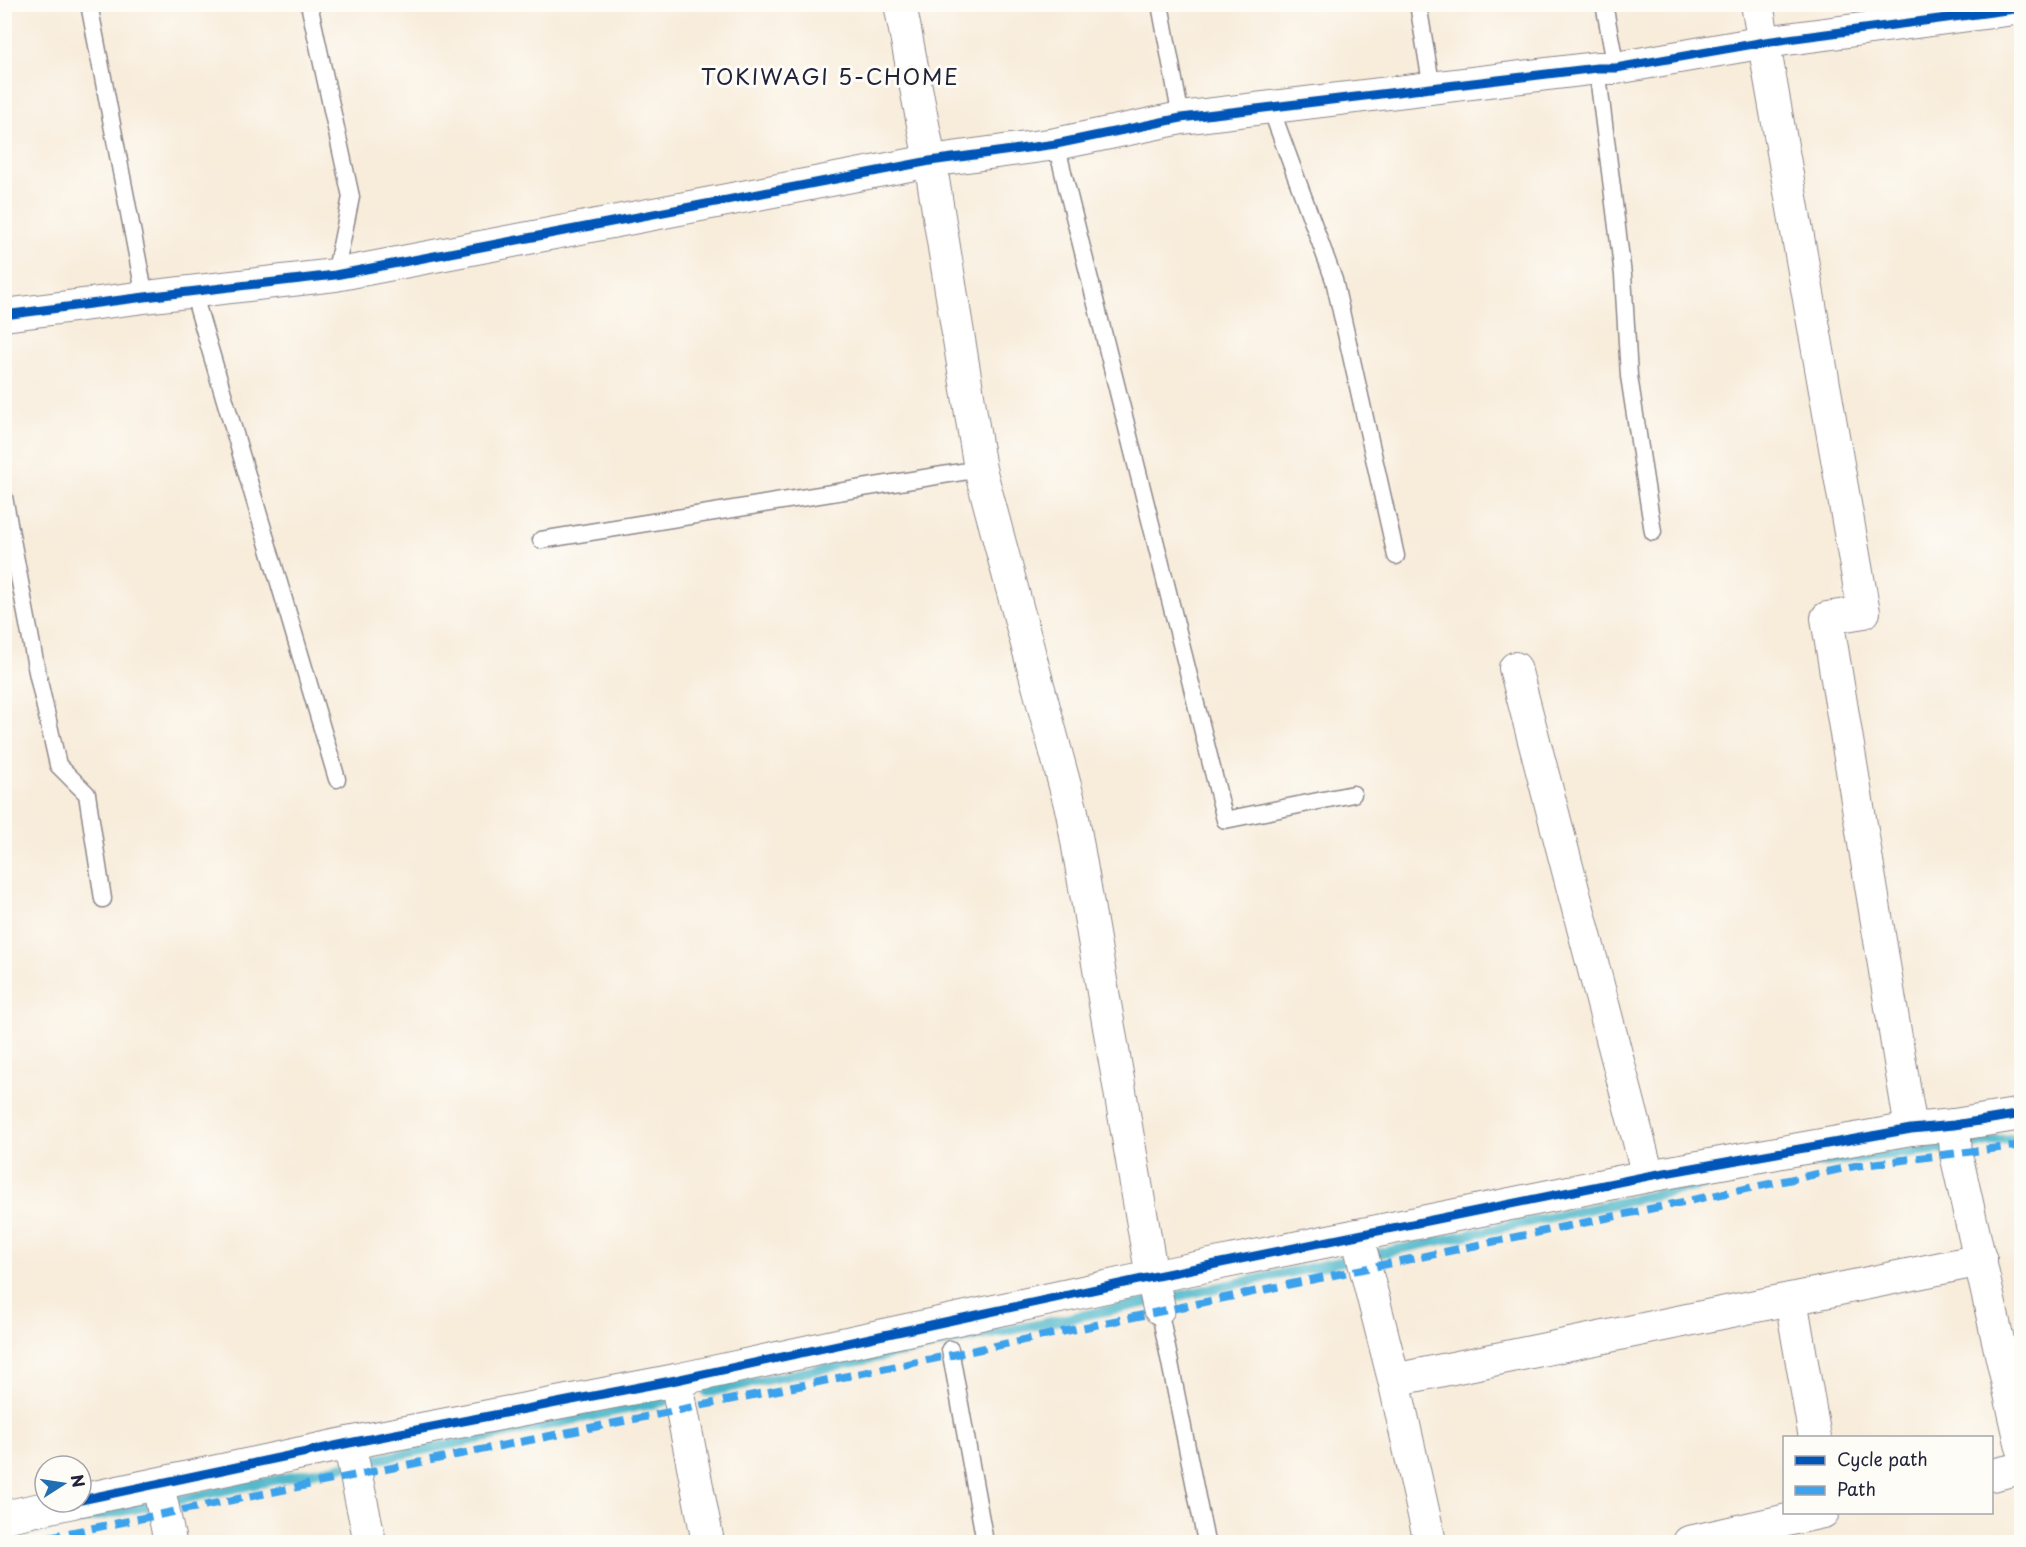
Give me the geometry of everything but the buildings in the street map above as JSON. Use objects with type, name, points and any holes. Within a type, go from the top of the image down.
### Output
[{"type":"street","points":[[900,4],[930,161],[980,468],[1072,812],[1159,1308]]},
{"type":"street","points":[[1757,4],[1864,612],[1827,618],[1911,1129]]},
{"type":"street","points":[[4,315],[334,275],[930,161],[1056,144],[1181,118],[1606,68],[1765,42],[1903,14],[2022,8]]},
{"type":"street","points":[[1515,668],[1648,1176]]},
{"type":"street","points":[[93,1498],[349,1443],[676,1380],[948,1335],[1152,1276],[1648,1176],[1911,1129],[2022,1114]]},
{"type":"street","points":[[1954,1125],[1956,1154],[2022,1447]]},
{"type":"street","points":[[1357,1235],[1394,1380],[1430,1542]]},
{"type":"street","points":[[1394,1380],[1981,1260]]},
{"type":"street","points":[[1791,1299],[1815,1436]]},
{"type":"street","points":[[676,1380],[708,1542]]},
{"type":"street","points":[[349,1443],[370,1542]]},
{"type":"street","points":[[1993,1474],[2022,1468]]},
{"type":"street","points":[[158,1484],[170,1542]]},
{"type":"street","points":[[4,1517],[33,1511]]},
{"type":"street","points":[[1689,1542],[1814,1514]]},
{"type":"lane","points":[[89,4],[145,297]]},
{"type":"lane","points":[[309,4],[351,197],[334,275]]},
{"type":"lane","points":[[1160,4],[1181,118]]},
{"type":"lane","points":[[1418,4],[1432,89]]},
{"type":"lane","points":[[1604,4],[1606,68],[1629,376],[1653,532]]},
{"type":"lane","points":[[1271,108],[1334,280],[1396,556]]},
{"type":"lane","points":[[1056,144],[1225,820],[1353,794]]},
{"type":"lane","points":[[193,292],[337,779]]},
{"type":"lane","points":[[541,540],[980,468]]},
{"type":"lane","points":[[4,496],[37,672],[58,765],[87,794],[102,899]]},
{"type":"lane","points":[[1159,1308],[1206,1542]]},
{"type":"lane","points":[[948,1335],[985,1542]]},
{"type":"waterway","points":[[707,1392],[1178,1296],[1797,1165],[2022,1137]]},
{"type":"waterway","points":[[4,1535],[665,1401]]},
{"type":"marked path","points":[[24,1542],[952,1355],[1855,1166],[2022,1145]]},
{"type":"cycle path","points":[[4,315],[335,275],[930,161],[1056,144],[1181,118],[1597,68],[1616,68],[1765,42],[2022,8]]},
{"type":"cycle path","points":[[93,1497],[349,1443],[676,1380],[1152,1277],[1648,1176],[1911,1129],[2022,1114]]},
{"type":"district","name":"TOKIWAGI 5-CHOME","points":[[830,77]]}]
